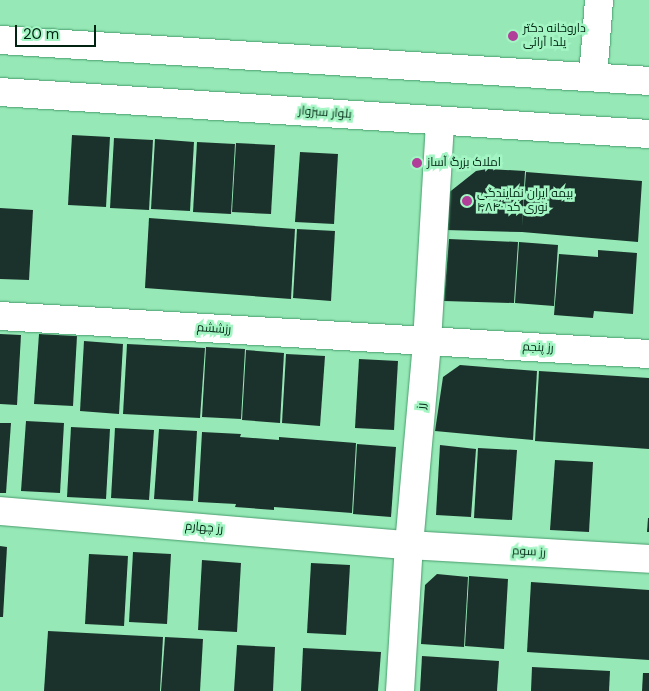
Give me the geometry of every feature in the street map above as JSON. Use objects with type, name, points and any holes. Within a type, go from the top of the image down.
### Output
[{"type":"street","points":[[593,77],[599,0]]},
{"type":"street","points":[[0,40],[649,81]]},
{"type":"street","name":"بلوار سبزوار","points":[[0,92],[649,134]]},
{"type":"street","name":"رز","points":[[400,691],[409,545],[427,342],[440,121]]},
{"type":"street","name":"رزششم","points":[[0,316],[427,342]]},
{"type":"street","name":"رز پنجم","points":[[427,342],[649,354]]},
{"type":"street","name":"رز چهارم","points":[[0,511],[409,545]]},
{"type":"street","name":"رز سوم","points":[[409,545],[649,559]]},
{"type":"building","points":[[72,135],[110,137],[106,207],[68,205]]},
{"type":"building","points":[[114,138],[153,140],[149,210],[110,208]]},
{"type":"building","points":[[155,139],[194,142],[190,211],[151,209]]},
{"type":"building","points":[[197,142],[235,144],[231,214],[193,212]]},
{"type":"building","points":[[236,143],[275,145],[271,214],[232,212]]},
{"type":"building","points":[[300,152],[338,154],[334,224],[295,222]]},
{"type":"building","points":[[487,169],[525,171],[522,226],[526,172],[642,181],[638,242],[522,232],[445,230],[447,194],[476,171]]},
{"type":"building","points":[[0,208],[33,210],[29,280],[0,279]]},
{"type":"building","points":[[149,218],[295,229],[291,299],[145,288]]},
{"type":"building","points":[[297,229],[335,231],[331,301],[293,298]]},
{"type":"building","points":[[449,239],[518,242],[514,303],[444,301]]},
{"type":"building","points":[[519,242],[558,245],[554,306],[515,303]]},
{"type":"building","points":[[598,250],[637,253],[633,314],[594,311],[593,318],[554,315],[559,254],[598,257]]},
{"type":"building","points":[[0,334],[21,335],[17,405],[0,404]]},
{"type":"building","points":[[39,334],[77,336],[73,406],[34,404]]},
{"type":"building","points":[[84,341],[123,344],[119,414],[80,411]]},
{"type":"building","points":[[127,344],[205,348],[200,418],[123,414]]},
{"type":"building","points":[[206,347],[245,349],[241,419],[202,417]]},
{"type":"building","points":[[246,350],[284,353],[280,423],[242,420]]},
{"type":"building","points":[[286,354],[325,356],[320,426],[282,423]]},
{"type":"building","points":[[359,359],[398,361],[394,430],[355,428]]},
{"type":"building","points":[[460,365],[537,371],[533,440],[435,431],[443,377]]},
{"type":"building","points":[[539,371],[649,378],[649,449],[535,441]]},
{"type":"building","points":[[26,421],[64,423],[60,493],[21,491]]},
{"type":"building","points":[[0,423],[11,423],[6,493],[0,493]]},
{"type":"building","points":[[71,427],[110,429],[106,499],[67,497]]},
{"type":"building","points":[[115,428],[154,430],[149,500],[111,498]]},
{"type":"building","points":[[159,429],[197,431],[193,501],[154,499]]},
{"type":"building","points":[[202,432],[241,434],[240,437],[279,440],[279,437],[356,443],[352,513],[274,507],[274,510],[235,507],[236,504],[198,502]]},
{"type":"building","points":[[357,444],[396,447],[391,517],[353,514]]},
{"type":"building","points":[[440,445],[476,449],[471,517],[436,515]]},
{"type":"building","points":[[478,448],[517,450],[512,520],[474,518]]},
{"type":"building","points":[[555,460],[593,462],[589,532],[550,530]]},
{"type":"building","points":[[648,518],[649,532],[647,532]]},
{"type":"building","points":[[0,546],[7,547],[3,617],[0,617]]},
{"type":"building","points":[[133,552],[171,554],[167,624],[129,622]]},
{"type":"building","points":[[89,554],[128,556],[124,626],[85,624]]},
{"type":"building","points":[[202,560],[241,563],[237,632],[198,630]]},
{"type":"building","points":[[311,563],[350,565],[346,635],[307,633]]},
{"type":"building","points":[[437,574],[468,577],[464,647],[421,644],[425,585]]},
{"type":"building","points":[[469,576],[508,579],[504,649],[465,646]]},
{"type":"building","points":[[531,582],[649,590],[649,660],[527,652]]},
{"type":"building","points":[[48,631],[163,637],[160,691],[44,691]]},
{"type":"building","points":[[165,637],[203,639],[200,691],[161,691]]},
{"type":"building","points":[[237,645],[275,647],[273,691],[234,691]]},
{"type":"building","points":[[303,648],[381,652],[378,691],[301,691]]},
{"type":"building","points":[[422,656],[499,661],[497,691],[420,691]]},
{"type":"building","points":[[532,667],[610,671],[609,691],[531,691]]},
{"type":"building","points":[[643,673],[649,673],[649,691],[642,691]]},
{"type":"place","name":"داروخانه دکتر یلدا آرائی","points":[[513,36]]},
{"type":"place","name":"املاک بزرگ آساز","points":[[417,163]]},
{"type":"place","name":"بیمه ایران نمایندگی نوری کد ۴۸۴۰","points":[[467,201]]}]
